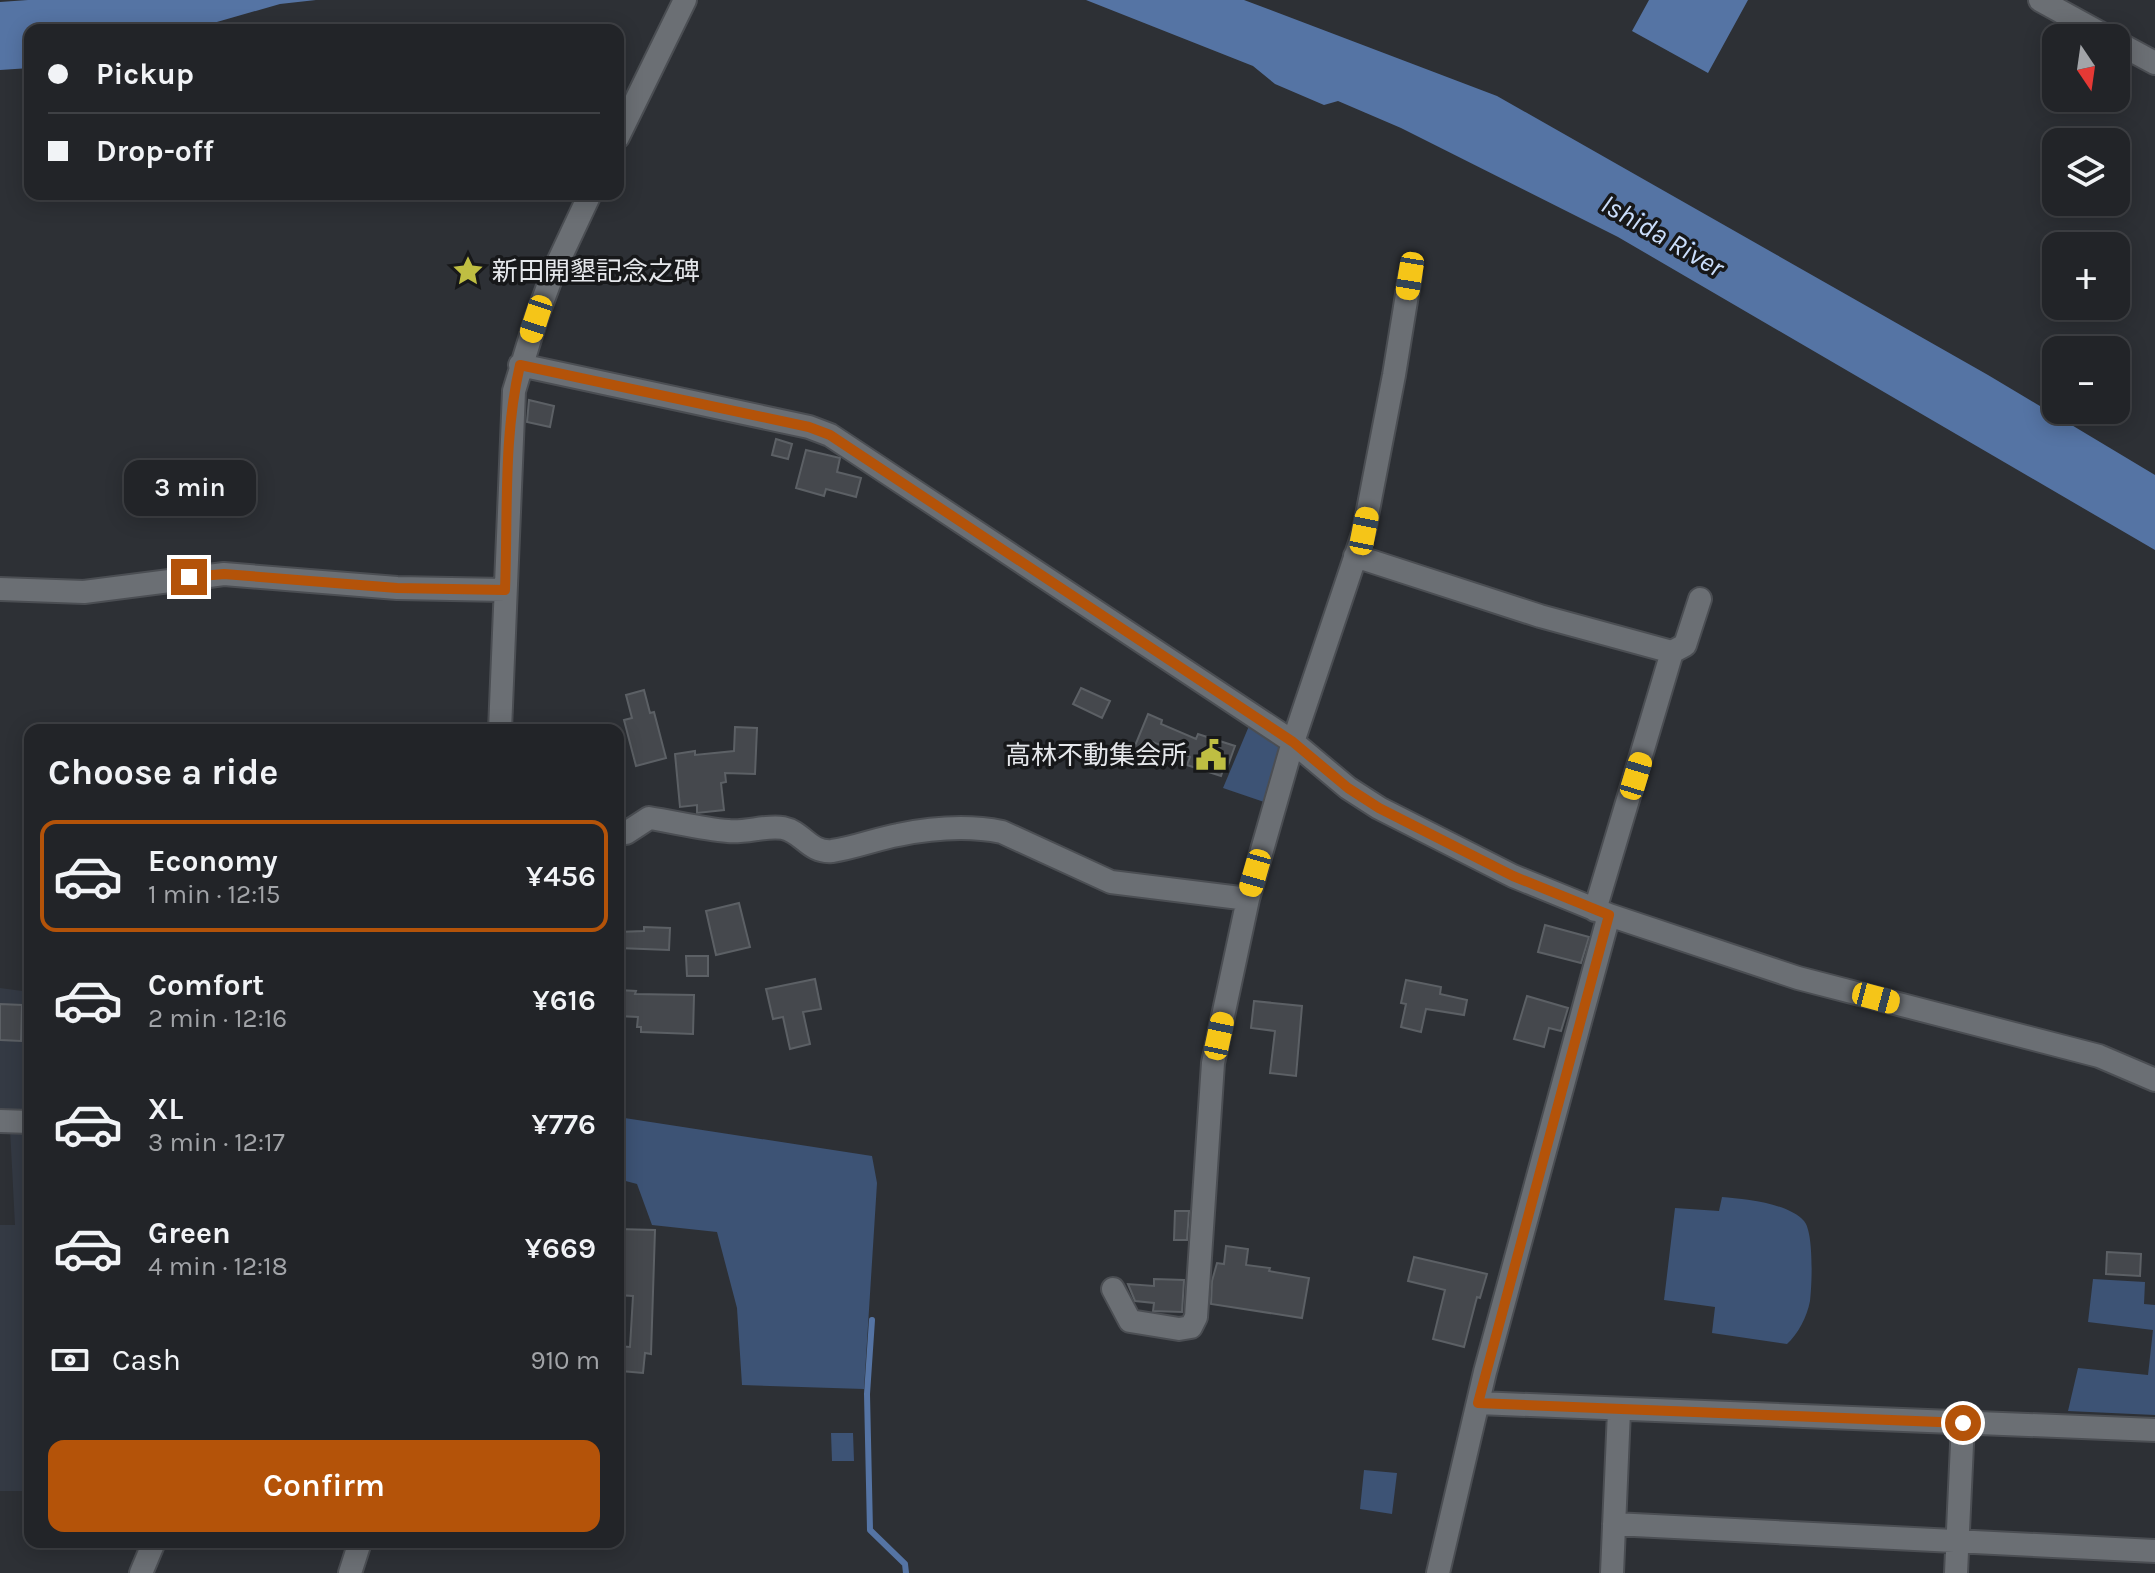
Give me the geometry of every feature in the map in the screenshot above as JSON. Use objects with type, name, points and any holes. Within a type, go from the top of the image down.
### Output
[{"type":"street","points":[[624,125],[685,0]]},
{"type":"street","points":[[2040,0],[2084,24]]},
{"type":"street","points":[[2130,50],[2155,63]]},
{"type":"street","points":[[500,724],[514,391],[520,365],[553,273],[587,200]]},
{"type":"street","points":[[1113,1289],[1130,1321],[1179,1329],[1191,1327],[1196,1317],[1213,1063],[1248,899],[1293,742],[1364,531],[1410,276]]},
{"type":"street","points":[[520,365],[809,427],[830,435],[1293,742],[1348,788],[1379,808],[1513,876],[1602,912],[1798,978],[2099,1056],[2155,1080]]},
{"type":"street","points":[[1355,556],[1540,616],[1672,652],[1685,645],[1700,599]]},
{"type":"street","points":[[0,589],[84,592],[224,574],[397,588],[505,590]]},
{"type":"street","points":[[1438,1573],[1602,912],[1672,652]]},
{"type":"street","points":[[624,833],[649,818],[730,831],[782,828],[819,851],[832,851],[899,835],[960,827],[985,829],[1002,832],[1111,882],[1248,899]]},
{"type":"street","points":[[0,1121],[24,1122]]},
{"type":"street","points":[[1478,1403],[2155,1430]]},
{"type":"street","points":[[1612,1573],[1619,1411]]},
{"type":"street","points":[[1956,1573],[1963,1423]]},
{"type":"street","points":[[1614,1524],[2155,1551]]},
{"type":"street","points":[[141,1573],[151,1548]]},
{"type":"street","points":[[350,1573],[358,1548]]},
{"type":"shaded area","points":[[1249,726],[1283,749],[1267,803],[1223,788]]},
{"type":"shaded area","points":[[0,988],[24,991],[24,1114],[0,1113]]},
{"type":"shaded area","points":[[624,1118],[872,1156],[877,1183],[864,1389],[742,1385],[737,1308],[717,1232],[652,1225],[637,1184],[624,1181]]},
{"type":"shaded area","points":[[10,1129],[24,1130],[24,1491],[0,1491],[0,1225],[15,1225]]},
{"type":"shaded area","points":[[1722,1197],[1777,1206],[1797,1215],[1807,1227],[1812,1259],[1810,1301],[1802,1325],[1787,1344],[1712,1333],[1715,1307],[1664,1300],[1675,1208],[1719,1211]]},
{"type":"shaded area","points":[[2093,1279],[2145,1282],[2144,1304],[2155,1305],[2155,1415],[2068,1411],[2078,1368],[2148,1375],[2153,1330],[2088,1322]]},
{"type":"shaded area","points":[[831,1433],[853,1433],[854,1461],[832,1461]]},
{"type":"shaded area","points":[[1364,1470],[1397,1473],[1392,1514],[1360,1509]]},
{"type":"water","points":[[316,0],[280,4],[210,24],[24,24],[24,68],[0,70],[0,2]]},
{"type":"water","name":"Ishida River","points":[[1086,0],[1244,0],[1497,96],[2042,407],[2042,424],[2070,424],[2155,475],[2155,550],[1618,237],[1401,128],[1338,101],[1324,105],[1275,84],[1253,66]]},
{"type":"water","points":[[1649,0],[1748,0],[1708,73],[1632,31]]},
{"type":"building","points":[[529,400],[554,406],[550,427],[527,422]]},
{"type":"building","points":[[776,439],[792,444],[788,459],[772,455]]},
{"type":"building","points":[[806,450],[840,458],[837,472],[861,478],[856,497],[826,489],[824,496],[796,488]]},
{"type":"building","points":[[1081,688],[1110,701],[1102,718],[1073,704]]},
{"type":"building","points":[[644,690],[650,713],[654,712],[666,758],[636,766],[624,720],[632,718],[626,695]]},
{"type":"building","points":[[1148,714],[1162,720],[1161,724],[1196,739],[1198,734],[1235,746],[1221,776],[1187,765],[1190,757],[1153,742],[1144,764],[1130,758]]},
{"type":"building","points":[[735,727],[757,728],[755,774],[725,773],[726,782],[721,783],[724,810],[697,813],[697,805],[680,807],[675,754],[734,751]]},
{"type":"building","points":[[739,903],[750,947],[716,955],[706,911]]},
{"type":"building","points":[[1545,925],[1589,937],[1581,963],[1538,952]]},
{"type":"building","points":[[644,927],[670,928],[669,950],[624,948],[624,932],[644,931]]},
{"type":"building","points":[[686,956],[708,956],[708,976],[687,976]]},
{"type":"building","points":[[815,979],[821,1009],[803,1012],[810,1044],[790,1049],[783,1017],[773,1019],[766,989]]},
{"type":"building","points":[[1406,980],[1441,987],[1440,994],[1467,1000],[1464,1015],[1426,1009],[1421,1032],[1401,1027],[1406,1004],[1401,1003]]},
{"type":"building","points":[[624,990],[636,991],[635,994],[694,995],[693,1034],[641,1032],[641,1027],[637,1027],[638,1017],[624,1016]]},
{"type":"building","points":[[1527,996],[1568,1008],[1561,1031],[1549,1028],[1544,1047],[1514,1039]]},
{"type":"building","points":[[1254,1001],[1302,1006],[1296,1076],[1270,1073],[1275,1031],[1251,1028]]},
{"type":"building","points":[[0,1004],[22,1005],[21,1041],[0,1040]]},
{"type":"building","points":[[1175,1211],[1189,1211],[1187,1240],[1174,1240]]},
{"type":"building","points":[[624,1229],[655,1230],[651,1354],[645,1353],[643,1373],[624,1371],[624,1346],[630,1347],[633,1296],[624,1295]]},
{"type":"building","points":[[1226,1246],[1248,1249],[1246,1265],[1309,1278],[1302,1318],[1211,1304],[1212,1281],[1217,1263],[1224,1264]]},
{"type":"building","points":[[2107,1252],[2141,1254],[2140,1276],[2106,1274]]},
{"type":"building","points":[[1414,1257],[1487,1274],[1480,1298],[1477,1297],[1464,1347],[1433,1339],[1445,1290],[1408,1281]]},
{"type":"building","points":[[1154,1279],[1184,1280],[1182,1312],[1153,1311],[1154,1303],[1135,1301],[1128,1284],[1154,1286]]},
{"type":"waterway","points":[[872,1320],[867,1394],[870,1530],[905,1564],[906,1573]]},
{"type":"place","name":"新田開墾記念之碑","points":[[468,271]]},
{"type":"place","name":"高林不動集会所","points":[[1211,755]]},
{"type":"route","points":[[189,577],[224,574],[397,588],[505,590],[514,391],[520,365],[809,427],[830,435],[1293,742],[1348,788],[1379,808],[1513,876],[1609,915],[1478,1403],[1963,1423]]}]
